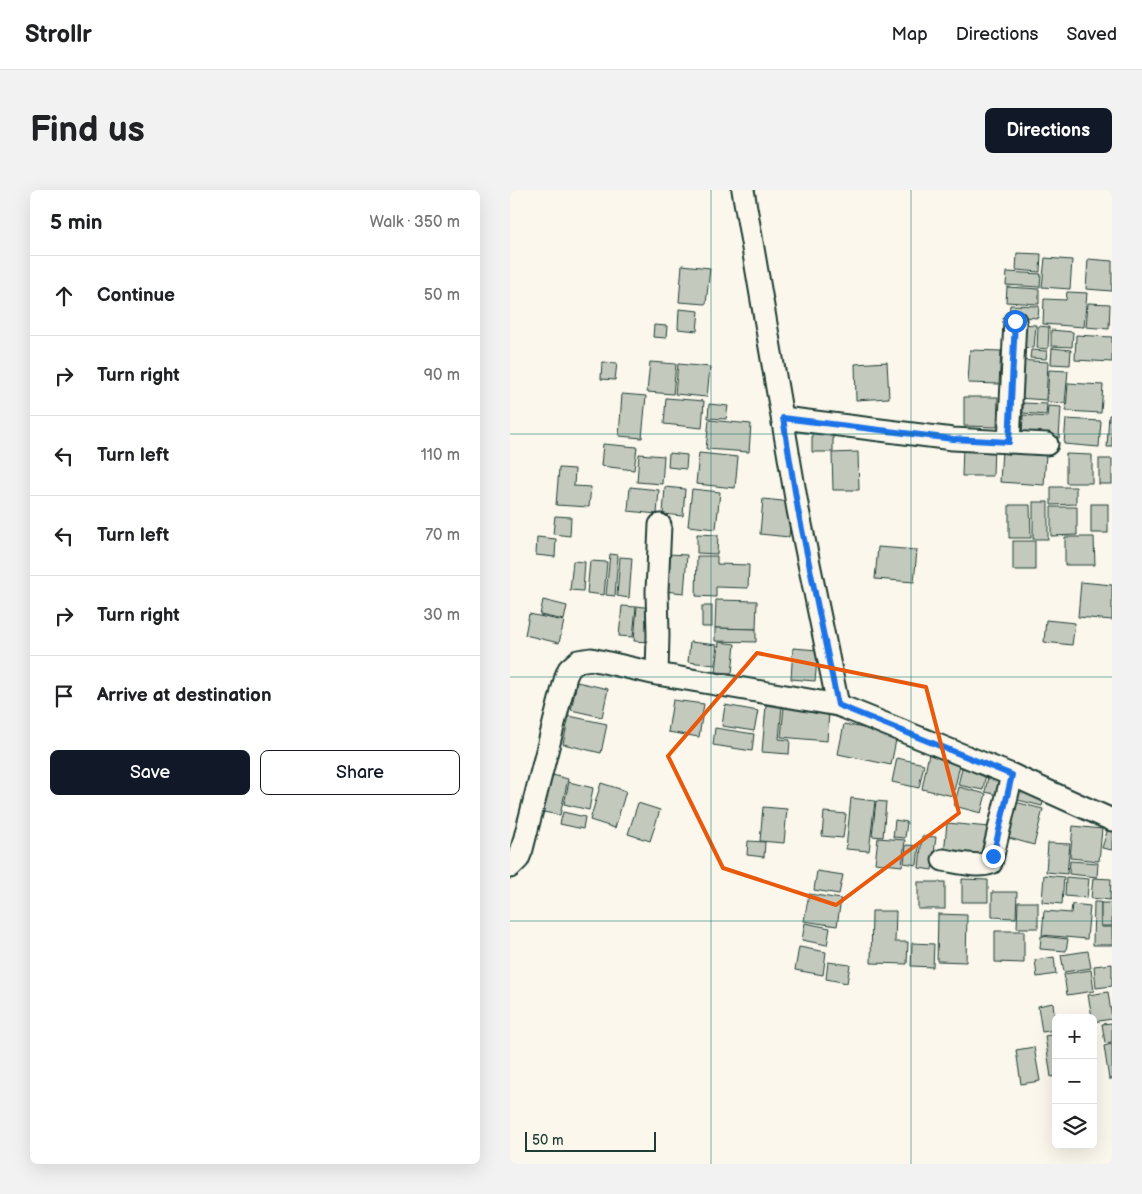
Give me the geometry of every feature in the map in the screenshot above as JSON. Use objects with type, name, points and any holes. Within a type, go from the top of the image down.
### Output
[{"type":"street","points":[[743,190],[798,510],[838,705]]},
{"type":"street","points":[[1009,442],[1015,321]]},
{"type":"street","points":[[783,418],[953,439],[1047,444]]},
{"type":"street","points":[[657,674],[656,591],[660,525]]},
{"type":"street","points":[[510,867],[518,859],[522,849],[544,757],[569,669],[578,661],[585,659],[657,674],[838,705],[1012,775],[1112,820]]},
{"type":"street","points":[[943,860],[970,864],[991,863],[1012,775]]},
{"type":"highlighted area","points":[[757,653],[926,687],[959,813],[836,905],[723,868],[668,756]]},
{"type":"building","points":[[1017,253],[1041,254],[1040,272],[1016,270]]},
{"type":"building","points":[[1045,258],[1072,260],[1070,289],[1042,287]]},
{"type":"building","points":[[1088,259],[1112,261],[1112,291],[1086,289]]},
{"type":"building","points":[[682,265],[710,268],[706,304],[679,302]]},
{"type":"building","points":[[1007,272],[1041,274],[1040,287],[1006,285]]},
{"type":"building","points":[[1007,287],[1039,289],[1039,304],[1006,302]]},
{"type":"building","points":[[1067,292],[1087,293],[1084,327],[1043,324],[1044,299],[1066,300]]},
{"type":"building","points":[[1088,303],[1110,304],[1109,329],[1086,327]]},
{"type":"building","points":[[1010,305],[1039,306],[1038,318],[1009,316]]},
{"type":"building","points":[[679,309],[699,311],[697,331],[678,329]]},
{"type":"building","points":[[1017,324],[1036,325],[1034,348],[1016,347]]},
{"type":"building","points":[[654,325],[667,326],[666,338],[653,337]]},
{"type":"building","points":[[1038,326],[1049,327],[1048,349],[1037,348]]},
{"type":"building","points":[[1051,330],[1073,332],[1072,347],[1051,346]]},
{"type":"building","points":[[1076,335],[1112,337],[1112,362],[1075,360]]},
{"type":"building","points":[[1052,348],[1071,350],[1070,365],[1051,364]]},
{"type":"building","points":[[970,350],[1001,351],[999,384],[968,383]]},
{"type":"building","points":[[1031,350],[1047,351],[1046,359],[1030,358]]},
{"type":"building","points":[[1019,360],[1048,362],[1046,400],[1017,398]]},
{"type":"building","points":[[602,362],[617,363],[615,380],[601,379]]},
{"type":"building","points":[[650,362],[676,364],[673,394],[647,392]]},
{"type":"building","points":[[887,362],[889,398],[856,400],[855,364]]},
{"type":"building","points":[[678,364],[710,367],[707,397],[675,394]]},
{"type":"building","points":[[1049,370],[1068,371],[1065,403],[1047,402]]},
{"type":"building","points":[[1068,383],[1103,385],[1101,413],[1066,411]]},
{"type":"building","points":[[622,394],[646,396],[642,438],[619,436]]},
{"type":"building","points":[[964,397],[998,397],[997,427],[964,426]]},
{"type":"building","points":[[666,398],[704,401],[702,428],[664,424]]},
{"type":"building","points":[[1023,403],[1047,404],[1046,415],[1023,413]]},
{"type":"building","points":[[709,404],[728,406],[726,419],[708,418]]},
{"type":"building","points":[[1048,406],[1061,407],[1059,438],[1022,436],[1023,415],[1047,417]]},
{"type":"building","points":[[1109,415],[1112,415],[1112,447],[1107,447]]},
{"type":"building","points":[[1066,419],[1101,421],[1099,447],[1064,444]]},
{"type":"building","points":[[709,420],[751,424],[749,452],[706,449]]},
{"type":"building","points":[[833,425],[833,452],[812,452],[812,426]]},
{"type":"building","points":[[603,444],[637,447],[634,470],[601,466]]},
{"type":"building","points":[[963,444],[994,445],[993,476],[962,476]]},
{"type":"building","points":[[1002,450],[1046,453],[1044,485],[1000,482]]},
{"type":"building","points":[[858,452],[859,490],[833,490],[832,453]]},
{"type":"building","points":[[669,453],[687,455],[686,469],[668,467]]},
{"type":"building","points":[[699,453],[738,457],[735,488],[696,484]]},
{"type":"building","points":[[639,454],[664,456],[662,484],[637,482]]},
{"type":"building","points":[[1066,454],[1092,455],[1092,483],[1066,483]]},
{"type":"building","points":[[1099,459],[1112,459],[1112,484],[1099,484]]},
{"type":"building","points":[[559,468],[575,469],[574,486],[591,487],[589,507],[556,505]]},
{"type":"building","points":[[630,487],[659,490],[657,514],[628,511]]},
{"type":"building","points":[[665,487],[685,489],[683,516],[663,514]]},
{"type":"building","points":[[1051,487],[1076,487],[1076,504],[1051,505]]},
{"type":"building","points":[[692,489],[720,492],[716,529],[688,526]]},
{"type":"building","points":[[763,499],[792,502],[789,537],[760,534]]},
{"type":"building","points":[[1033,502],[1048,502],[1048,539],[1033,539]]},
{"type":"building","points":[[1091,504],[1108,504],[1108,533],[1091,533]]},
{"type":"building","points":[[1009,505],[1030,505],[1031,538],[1009,538]]},
{"type":"building","points":[[1051,507],[1077,507],[1077,535],[1051,536]]},
{"type":"building","points":[[555,516],[571,517],[570,536],[553,534]]},
{"type":"building","points":[[697,534],[718,535],[717,554],[697,553]]},
{"type":"building","points":[[537,537],[556,539],[555,557],[536,555]]},
{"type":"building","points":[[1065,537],[1094,537],[1095,565],[1065,565]]},
{"type":"building","points":[[1013,541],[1035,541],[1035,570],[1013,570]]},
{"type":"building","points":[[878,547],[917,550],[914,582],[875,579]]},
{"type":"building","points":[[610,554],[618,555],[615,596],[606,595]]},
{"type":"building","points":[[667,554],[687,555],[684,593],[664,591]]},
{"type":"building","points":[[697,556],[717,556],[717,564],[749,565],[748,588],[716,587],[716,597],[696,596]]},
{"type":"building","points":[[620,557],[632,558],[629,598],[617,596]]},
{"type":"building","points":[[573,561],[585,562],[583,591],[570,590]]},
{"type":"building","points":[[590,561],[607,562],[604,595],[587,593]]},
{"type":"building","points":[[1081,582],[1112,585],[1112,620],[1078,617]]},
{"type":"building","points":[[543,600],[567,606],[564,620],[540,615]]},
{"type":"building","points":[[716,600],[757,601],[756,629],[715,628]]},
{"type":"building","points":[[622,606],[636,607],[633,637],[619,636]]},
{"type":"building","points":[[637,606],[651,608],[648,642],[634,641]]},
{"type":"building","points":[[702,606],[712,606],[712,627],[702,627]]},
{"type":"building","points":[[529,614],[564,621],[559,643],[525,635]]},
{"type":"building","points":[[1046,620],[1075,623],[1072,645],[1044,642]]},
{"type":"building","points":[[715,628],[756,629],[756,642],[715,641]]},
{"type":"building","points":[[690,642],[717,645],[715,665],[688,662]]},
{"type":"building","points":[[719,642],[735,644],[732,673],[716,672]]},
{"type":"building","points":[[793,648],[818,650],[815,681],[791,679]]},
{"type":"building","points":[[577,682],[608,689],[602,717],[571,710]]},
{"type":"building","points":[[673,700],[704,704],[699,737],[668,732]]},
{"type":"building","points":[[725,705],[758,711],[754,731],[722,726]]},
{"type":"building","points":[[766,705],[782,706],[779,739],[790,740],[789,754],[762,752]]},
{"type":"building","points":[[784,707],[829,711],[827,741],[781,737]]},
{"type":"building","points":[[569,716],[607,724],[601,753],[563,744]]},
{"type":"building","points":[[844,724],[897,735],[891,765],[838,754]]},
{"type":"building","points":[[715,728],[754,734],[752,751],[713,745]]},
{"type":"building","points":[[929,753],[961,760],[953,796],[922,789]]},
{"type":"building","points":[[897,758],[924,764],[919,788],[892,782]]},
{"type":"building","points":[[962,768],[986,773],[983,790],[958,785]]},
{"type":"building","points":[[545,773],[568,779],[560,815],[537,811]]},
{"type":"building","points":[[988,777],[1007,781],[1004,796],[985,792]]},
{"type":"building","points":[[569,782],[593,788],[589,810],[564,804]]},
{"type":"building","points":[[601,783],[626,791],[615,828],[590,820]]},
{"type":"building","points":[[1014,783],[1046,792],[1042,806],[1010,798]]},
{"type":"building","points":[[959,787],[986,794],[981,813],[954,806]]},
{"type":"building","points":[[851,798],[875,801],[869,851],[846,849]]},
{"type":"building","points":[[876,801],[886,802],[883,837],[872,836]]},
{"type":"building","points":[[1011,801],[1043,809],[1034,845],[1002,836]]},
{"type":"building","points":[[638,803],[660,810],[650,841],[628,834]]},
{"type":"building","points":[[763,807],[787,809],[784,843],[760,841]]},
{"type":"building","points":[[563,812],[585,817],[583,829],[560,824]]},
{"type":"building","points":[[824,812],[846,814],[843,838],[822,836]]},
{"type":"building","points":[[895,820],[907,822],[905,838],[893,837]]},
{"type":"building","points":[[947,823],[989,827],[986,858],[944,854]]},
{"type":"building","points":[[1109,825],[1112,826],[1112,850],[1102,848]]},
{"type":"building","points":[[1073,826],[1102,829],[1099,861],[1070,858]]},
{"type":"building","points":[[922,836],[936,837],[932,870],[919,868]]},
{"type":"building","points":[[878,838],[905,840],[902,866],[875,863]]},
{"type":"building","points":[[748,841],[765,842],[764,857],[747,855]]},
{"type":"building","points":[[1048,843],[1070,844],[1067,874],[1046,872]]},
{"type":"building","points":[[906,845],[919,846],[917,865],[904,863]]},
{"type":"building","points":[[1070,861],[1098,863],[1097,877],[1069,874]]},
{"type":"building","points":[[817,871],[843,875],[839,894],[814,890]]},
{"type":"building","points":[[1044,875],[1064,877],[1062,904],[1042,902]]},
{"type":"building","points":[[1066,877],[1089,879],[1087,898],[1065,896]]},
{"type":"building","points":[[1093,878],[1111,879],[1110,900],[1091,898]]},
{"type":"building","points":[[962,879],[988,880],[988,902],[962,902]]},
{"type":"building","points":[[918,882],[945,882],[945,909],[918,909]]},
{"type":"building","points":[[992,892],[1017,892],[1016,918],[992,917]]},
{"type":"building","points":[[809,894],[841,899],[837,926],[804,921]]},
{"type":"building","points":[[1018,902],[1038,902],[1038,928],[1017,928]]},
{"type":"building","points":[[1094,902],[1101,902],[1101,927],[1112,927],[1112,945],[1093,945]]},
{"type":"building","points":[[1101,903],[1112,903],[1112,926],[1101,926]]},
{"type":"building","points":[[1072,904],[1090,906],[1087,939],[1042,935],[1044,911],[1071,913]]},
{"type":"building","points":[[872,911],[896,911],[895,942],[908,942],[907,964],[871,963]]},
{"type":"building","points":[[938,914],[967,915],[966,962],[937,961]]},
{"type":"building","points":[[805,923],[830,928],[827,945],[802,940]]},
{"type":"building","points":[[995,931],[1024,931],[1024,963],[995,962]]},
{"type":"building","points":[[1041,936],[1068,939],[1066,951],[1040,949]]},
{"type":"building","points":[[912,943],[934,944],[933,967],[911,966]]},
{"type":"building","points":[[799,947],[826,952],[823,975],[795,970]]},
{"type":"building","points":[[1088,951],[1091,968],[1064,972],[1061,955]]},
{"type":"building","points":[[1054,957],[1056,974],[1037,977],[1035,960]]},
{"type":"building","points":[[828,962],[850,965],[847,983],[826,979]]},
{"type":"building","points":[[1112,964],[1112,986],[1096,988],[1094,966]]},
{"type":"building","points":[[1091,970],[1094,991],[1067,995],[1064,974]]},
{"type":"building","points":[[1108,992],[1112,1019],[1097,1021],[1097,1014],[1092,1014],[1088,995]]},
{"type":"building","points":[[1053,1003],[1054,1014],[1052,1014],[1052,1031],[1042,1032],[1038,1006]]},
{"type":"building","points":[[1112,1023],[1112,1042],[1105,1043],[1102,1024]]},
{"type":"building","points":[[1052,1035],[1051,1077],[1045,1036]]},
{"type":"building","points":[[1112,1044],[1112,1079],[1109,1079],[1104,1046]]},
{"type":"building","points":[[1034,1047],[1040,1081],[1021,1084],[1016,1050]]},
{"type":"route","points":[[993,856],[1012,775],[838,705],[798,510],[783,418],[953,439],[1009,442],[1015,321]]}]
